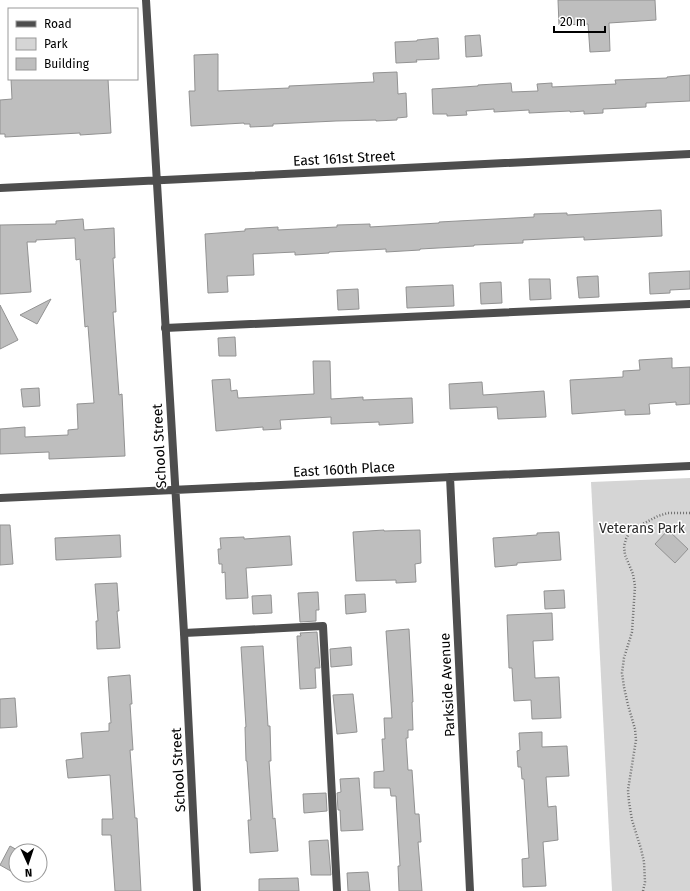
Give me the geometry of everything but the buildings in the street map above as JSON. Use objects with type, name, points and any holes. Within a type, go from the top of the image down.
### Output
[{"type":"street","name":"School Street","points":[[146,0],[184,633],[197,891]]},
{"type":"street","name":"East 161st Street","points":[[0,188],[690,154]]},
{"type":"street","points":[[165,328],[690,304]]},
{"type":"street","name":"East 160th Place","points":[[0,498],[690,466]]},
{"type":"street","name":"Parkside Avenue","points":[[450,477],[470,891]]},
{"type":"street","points":[[184,633],[323,626],[338,891]]},
{"type":"path","points":[[644,891],[644,862],[632,820],[628,790],[636,740],[636,729],[627,699],[622,672],[624,658],[632,632],[636,586],[625,555],[624,546],[626,539],[635,528],[658,516],[668,513],[690,513]]},
{"type":"green space","name":"Veterans Park","points":[[690,478],[690,891],[612,891],[591,482]]}]
